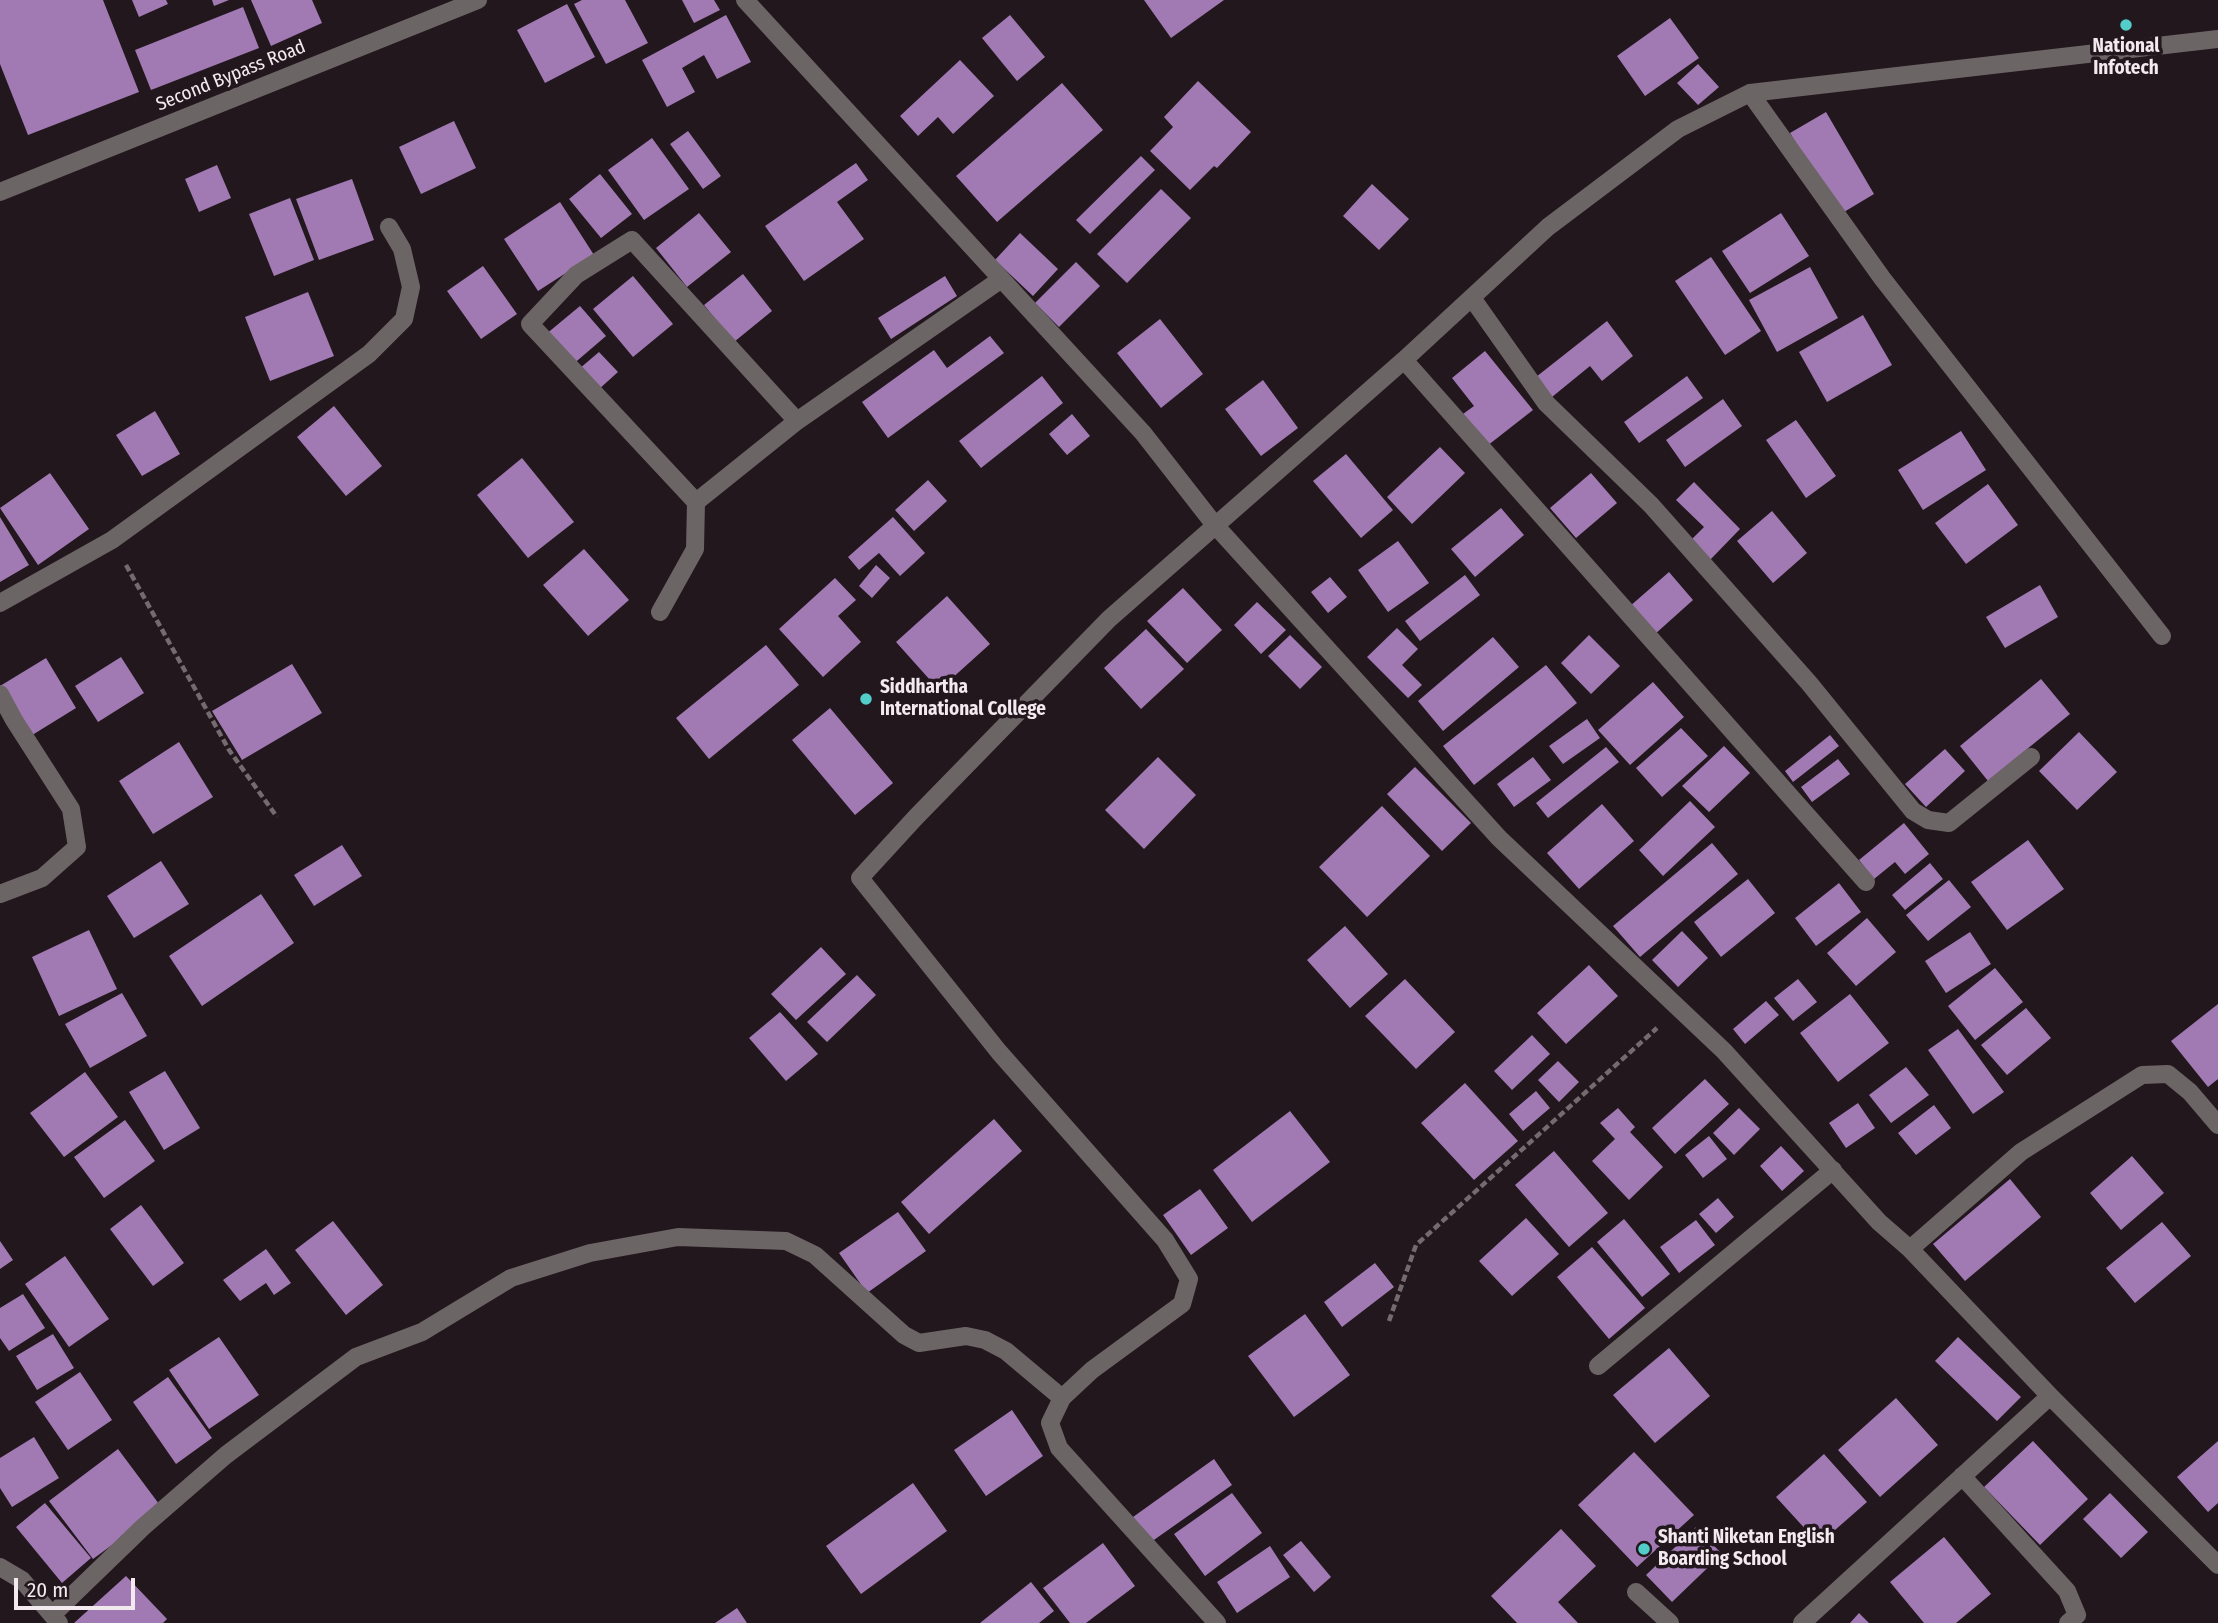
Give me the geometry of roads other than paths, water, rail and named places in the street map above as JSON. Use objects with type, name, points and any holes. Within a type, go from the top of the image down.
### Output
[{"type":"street","name":"Second Bypass Road","points":[[0,192],[478,0]]},
{"type":"street","points":[[745,0],[1143,433],[1214,524],[1499,838],[1724,1051],[1880,1222],[1910,1249],[2050,1396],[2218,1565]]},
{"type":"street","points":[[1217,1623],[1059,1448],[1050,1423],[1062,1398],[1091,1370],[1182,1304],[1189,1279],[1165,1240],[999,1052],[860,878],[924,808],[1109,619],[1214,524],[1404,360],[1548,227],[1678,129],[1750,93],[2218,39]]},
{"type":"street","points":[[1750,93],[1882,278],[2162,636]]},
{"type":"street","points":[[0,603],[111,540],[369,354],[404,319],[411,287],[402,249],[390,227]]},
{"type":"street","points":[[660,612],[695,549],[696,502],[530,324],[576,275],[632,240],[797,421]]},
{"type":"street","points":[[696,502],[797,421],[1000,280]]},
{"type":"street","points":[[1472,298],[1546,403],[1651,505],[1809,683],[1913,811],[1928,820],[1949,824],[2031,757]]},
{"type":"street","points":[[1404,360],[1866,882]]},
{"type":"street","points":[[0,694],[71,809],[77,846],[42,878],[0,894]]},
{"type":"street","points":[[1910,1249],[2021,1153],[2142,1075],[2168,1074],[2190,1092],[2218,1125]]},
{"type":"street","points":[[1598,1366],[1833,1170]]},
{"type":"street","points":[[0,1567],[22,1580],[56,1619],[143,1527],[226,1455],[356,1357],[422,1332],[511,1278],[590,1254],[678,1237],[786,1241],[816,1255],[904,1335],[919,1343],[967,1336],[985,1340],[1006,1351],[1062,1398]]},
{"type":"street","points":[[1802,1623],[2050,1396]]},
{"type":"street","points":[[1962,1476],[2067,1591],[2077,1615],[2068,1623]]},
{"type":"street","points":[[1636,1592],[1670,1623]]},
{"type":"place","name":"National Infotech","points":[[2126,25]]},
{"type":"place","name":"Siddhartha International College","points":[[866,699]]},
{"type":"place","name":"Shanti Niketan English Boarding School","points":[[1644,1549]]}]
